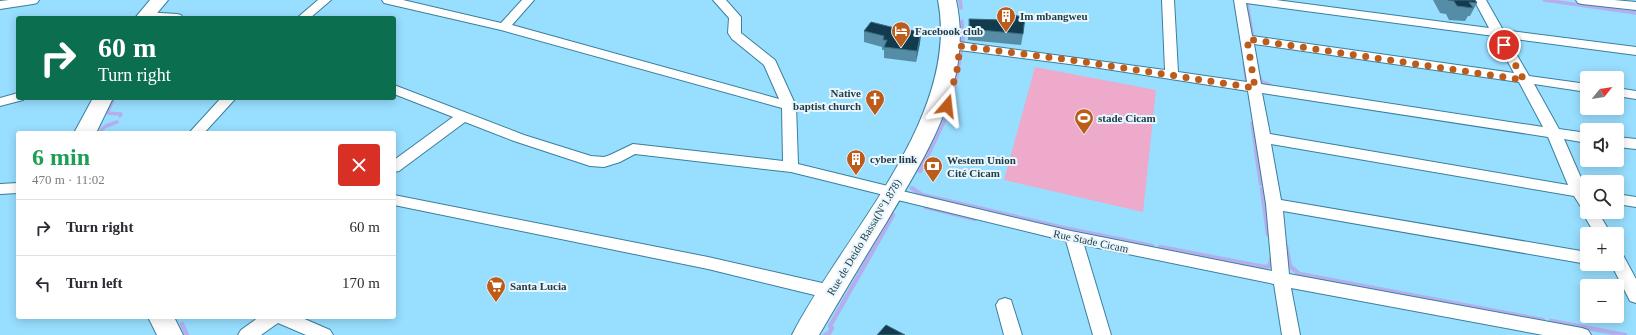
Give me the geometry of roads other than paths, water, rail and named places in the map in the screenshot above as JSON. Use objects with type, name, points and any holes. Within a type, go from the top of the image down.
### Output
[{"type":"main road","points":[[145,16],[159,0]]},
{"type":"main road","name":"Rue de Deido Bassa(N°1.878)","points":[[805,335],[831,292],[897,194],[934,114],[943,89],[951,43],[951,25],[947,0]]},
{"type":"main road","points":[[821,335],[897,194],[947,106],[957,70],[960,46],[955,0]]},
{"type":"main road","points":[[86,131],[102,100]]},
{"type":"main road","points":[[161,319],[170,335]]},
{"type":"street","points":[[0,5],[33,0]]},
{"type":"street","points":[[305,16],[325,0]]},
{"type":"street","points":[[388,0],[504,27],[790,106]]},
{"type":"street","points":[[504,27],[528,0]]},
{"type":"street","points":[[719,0],[735,17],[734,33],[736,36],[770,63],[790,106],[791,167]]},
{"type":"street","points":[[1168,0],[1172,76]]},
{"type":"street","points":[[1240,0],[1274,204],[1281,278],[1291,335]]},
{"type":"street","points":[[1248,0],[1497,34],[1636,51]]},
{"type":"street","points":[[1480,0],[1497,34],[1554,134],[1580,187]]},
{"type":"street","points":[[1582,0],[1634,4]]},
{"type":"street","points":[[1247,39],[1580,87]]},
{"type":"street","points":[[960,46],[1066,59],[1580,137]]},
{"type":"street","name":"Rue Stade Cicam","points":[[396,90],[519,138],[590,161],[604,162],[615,159],[633,149],[791,167],[986,218],[1136,251],[1582,335]]},
{"type":"street","points":[[1624,93],[1636,95]]},
{"type":"street","points":[[0,102],[16,98]]},
{"type":"street","points":[[198,131],[227,100]]},
{"type":"street","points":[[396,166],[464,116]]},
{"type":"street","points":[[1263,138],[1580,192]]},
{"type":"street","points":[[1624,143],[1636,144]]},
{"type":"street","points":[[0,189],[16,188]]},
{"type":"street","points":[[1624,199],[1636,202]]},
{"type":"street","points":[[396,200],[708,263],[831,292]]},
{"type":"street","points":[[1274,204],[1580,257]]},
{"type":"street","points":[[1073,237],[1102,335]]},
{"type":"street","points":[[1624,266],[1636,296]]},
{"type":"street","points":[[1005,305],[1013,335]]},
{"type":"street","points":[[247,335],[270,319]]},
{"type":"street","points":[[287,319],[324,335]]},
{"type":"waterway","points":[[960,0],[961,8]]},
{"type":"waterway","points":[[1544,0],[1636,13]]},
{"type":"waterway","points":[[1247,2],[1253,38]]},
{"type":"waterway","points":[[962,21],[963,44]]},
{"type":"waterway","points":[[952,101],[962,49]]},
{"type":"waterway","points":[[1244,63],[1247,84]]},
{"type":"waterway","points":[[1259,76],[1262,82],[1270,85]]},
{"type":"waterway","points":[[113,100],[107,113],[121,114],[120,116]]},
{"type":"waterway","points":[[930,151],[945,120]]},
{"type":"waterway","points":[[100,131],[106,126],[117,122]]},
{"type":"waterway","points":[[1252,123],[1256,151]]},
{"type":"waterway","points":[[920,171],[930,150]]},
{"type":"waterway","points":[[1256,150],[1261,184]]},
{"type":"waterway","points":[[912,188],[922,195],[1059,227],[1152,246]]},
{"type":"waterway","points":[[1262,189],[1268,234]]},
{"type":"waterway","points":[[926,207],[975,219]]},
{"type":"waterway","points":[[830,326],[893,215]]},
{"type":"waterway","points":[[1286,246],[1290,266],[1299,274],[1543,320]]},
{"type":"waterway","points":[[1160,247],[1264,267],[1270,266],[1271,259]]},
{"type":"waterway","points":[[1551,321],[1625,335]]},
{"type":"waterway","points":[[182,324],[187,335]]},
{"type":"waterway","points":[[825,335],[829,333],[832,328]]},
{"type":"place","name":"Im mbangweu","points":[[1006,33]]},
{"type":"place","name":"Facebook club","points":[[901,48]]},
{"type":"place","name":"Native baptist church","points":[[875,116]]},
{"type":"place","name":"stade Cicam","points":[[1084,135]]},
{"type":"place","name":"cyber link","points":[[856,176]]},
{"type":"place","name":"Westem Union Cité Cicam","points":[[933,183]]},
{"type":"place","name":"Santa Lucia","points":[[496,303]]}]
